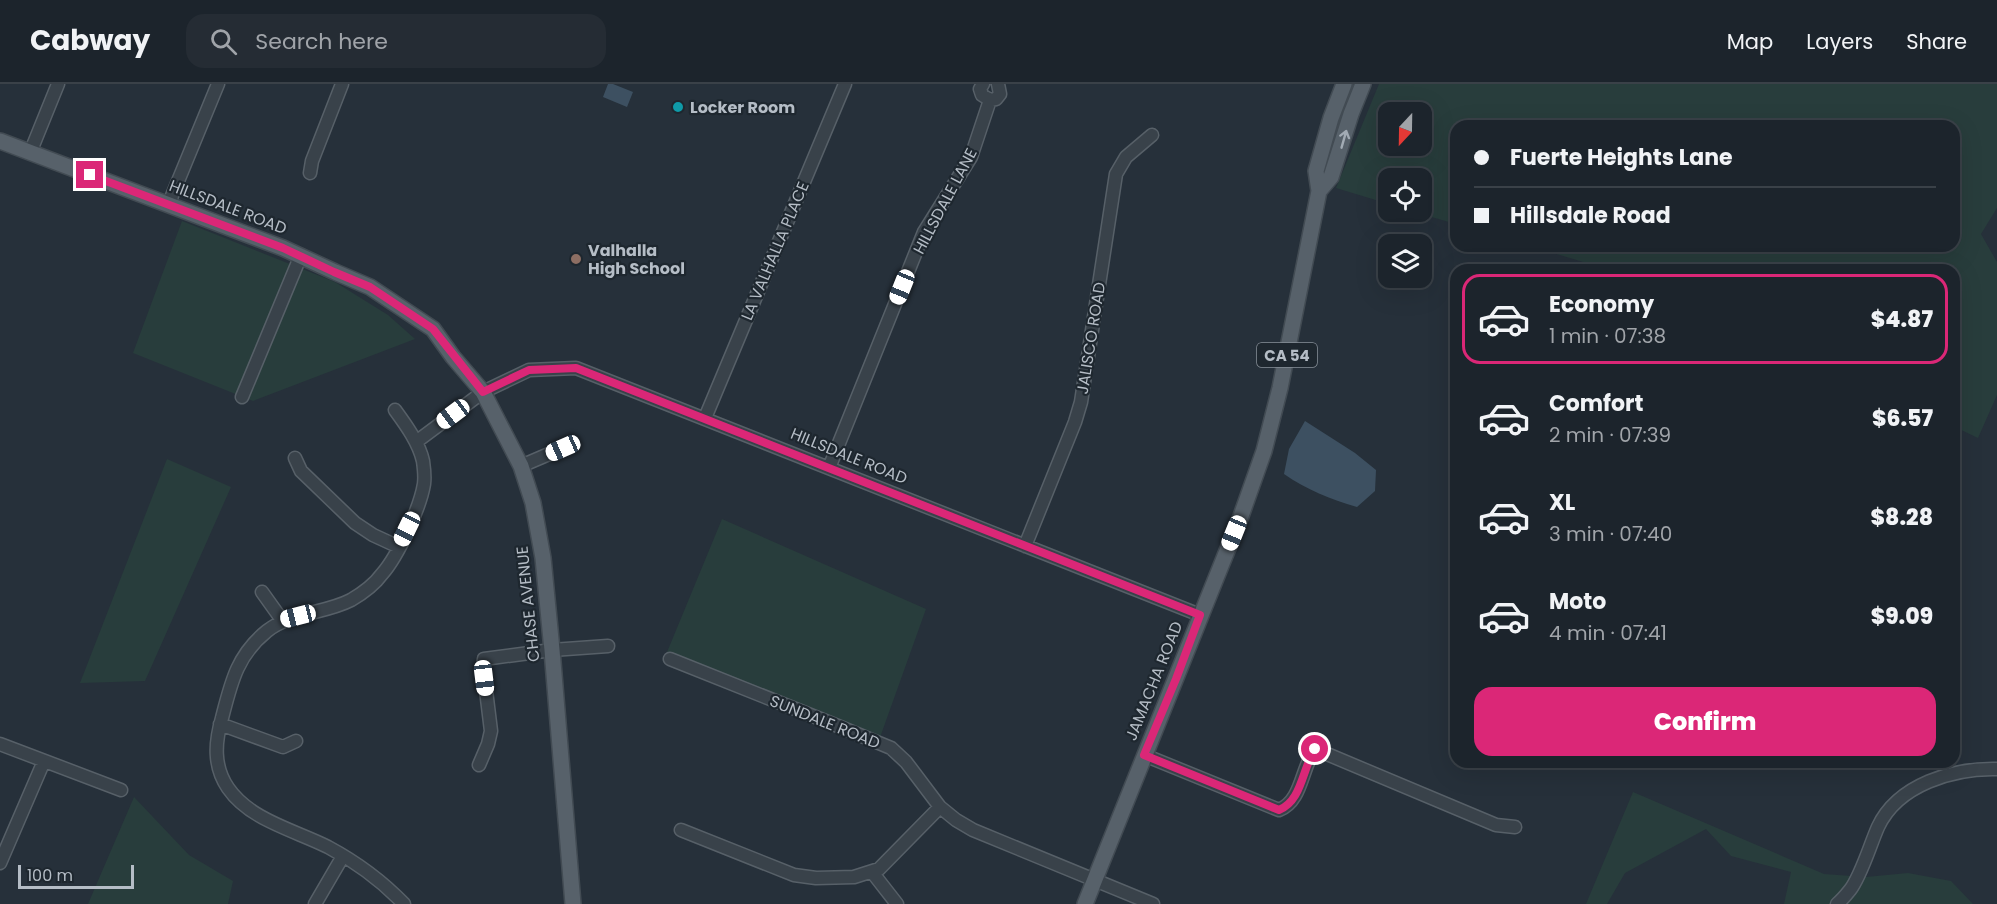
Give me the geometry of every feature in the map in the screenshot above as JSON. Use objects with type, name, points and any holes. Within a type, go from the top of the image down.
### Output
[{"type":"main road","name":"JAMACHA ROAD","points":[[1084,904],[1241,516],[1264,451],[1281,388],[1319,191],[1316,171],[1331,118],[1344,84]]},
{"type":"main road","name":"JAMACHA ROAD","points":[[1319,191],[1331,177],[1363,84]]},
{"type":"main road","name":"HILLSDALE ROAD","points":[[0,141],[170,203],[301,255],[370,287],[433,329]]},
{"type":"main road","name":"CHASE AVENUE","points":[[433,329],[483,392],[521,466],[533,503],[543,558],[573,904]]},
{"type":"street","points":[[30,153],[58,84]]},
{"type":"street","points":[[170,203],[218,84]]},
{"type":"street","points":[[310,173],[312,160],[342,84]]},
{"type":"street","name":"LA VALHALLA PLACE","points":[[705,418],[845,84]]},
{"type":"street","points":[[982,84],[980,89],[982,95],[990,100]]},
{"type":"street","name":"HILLSDALE LANE","points":[[829,468],[924,232],[971,157],[990,100],[996,99],[1000,94],[998,84]]},
{"type":"street","name":"JALISCO ROAD","points":[[1025,546],[1081,402],[1116,174],[1126,157],[1152,135]]},
{"type":"street","points":[[242,397],[301,255]]},
{"type":"street","name":"HILLSDALE ROAD","points":[[416,442],[483,392],[529,370],[576,368],[1200,615]]},
{"type":"street","points":[[395,410],[416,442],[423,460],[425,482],[415,513],[399,547],[383,573],[359,595],[329,608],[282,620],[258,639],[233,675],[216,743],[217,760],[225,783],[235,798],[257,814],[343,856],[374,877],[404,904]]},
{"type":"street","points":[[521,466],[563,448]]},
{"type":"street","points":[[296,458],[301,471],[355,523],[373,535],[399,547]]},
{"type":"street","points":[[262,592],[282,620]]},
{"type":"street","points":[[479,765],[491,731],[484,659],[552,650],[608,646]]},
{"type":"street","name":"SUNDALE ROAD","points":[[670,659],[891,748],[906,762],[940,807],[972,830],[1153,904]]},
{"type":"street","points":[[220,724],[283,747],[296,741]]},
{"type":"street","points":[[0,744],[121,790]]},
{"type":"street","points":[[1144,755],[1279,810],[1292,803],[1308,760],[1315,749],[1496,825],[1515,827]]},
{"type":"street","points":[[0,863],[44,761]]},
{"type":"street","points":[[1837,904],[1852,889],[1879,824],[1890,809],[1906,795],[1934,778],[1970,770],[1997,769]]},
{"type":"street","points":[[681,831],[794,875],[816,878],[854,877],[879,869],[940,807]]},
{"type":"street","points":[[315,904],[343,856]]},
{"type":"street","points":[[873,872],[897,904]]},
{"type":"green space","points":[[1379,84],[1997,84],[1997,208],[1981,234],[1997,262],[1997,395],[1978,438],[1960,429],[1960,264],[1590,264],[1550,252],[1960,252],[1960,120],[1450,120],[1450,222],[1432,217],[1432,168],[1378,168],[1378,201],[1336,188]]},
{"type":"green space","points":[[182,221],[335,282],[388,315],[415,339],[253,401],[133,353]]},
{"type":"green space","points":[[167,459],[231,487],[145,681],[80,683]]},
{"type":"green space","points":[[722,519],[926,609],[878,743],[665,657]]},
{"type":"green space","points":[[1633,792],[1824,874],[1866,877],[1908,873],[1951,881],[1973,904],[1784,904],[1791,872],[1731,856],[1706,829],[1625,873],[1607,904],[1586,904]]},
{"type":"green space","points":[[134,797],[189,855],[233,881],[228,904],[88,904]]},
{"type":"water","points":[[608,84],[633,92],[627,107],[603,97]]},
{"type":"water","points":[[1305,421],[1355,453],[1376,470],[1375,491],[1357,507],[1319,494],[1284,474],[1289,449]]},
{"type":"place","name":"Locker Room","points":[[678,107]]},
{"type":"place","name":"Valhalla High School","points":[[576,259]]},
{"type":"route","points":[[90,175],[170,203],[301,255],[370,287],[433,329],[483,392],[529,370],[576,368],[1200,615],[1144,755],[1279,810],[1287,807],[1295,798],[1308,760],[1315,749]]}]
